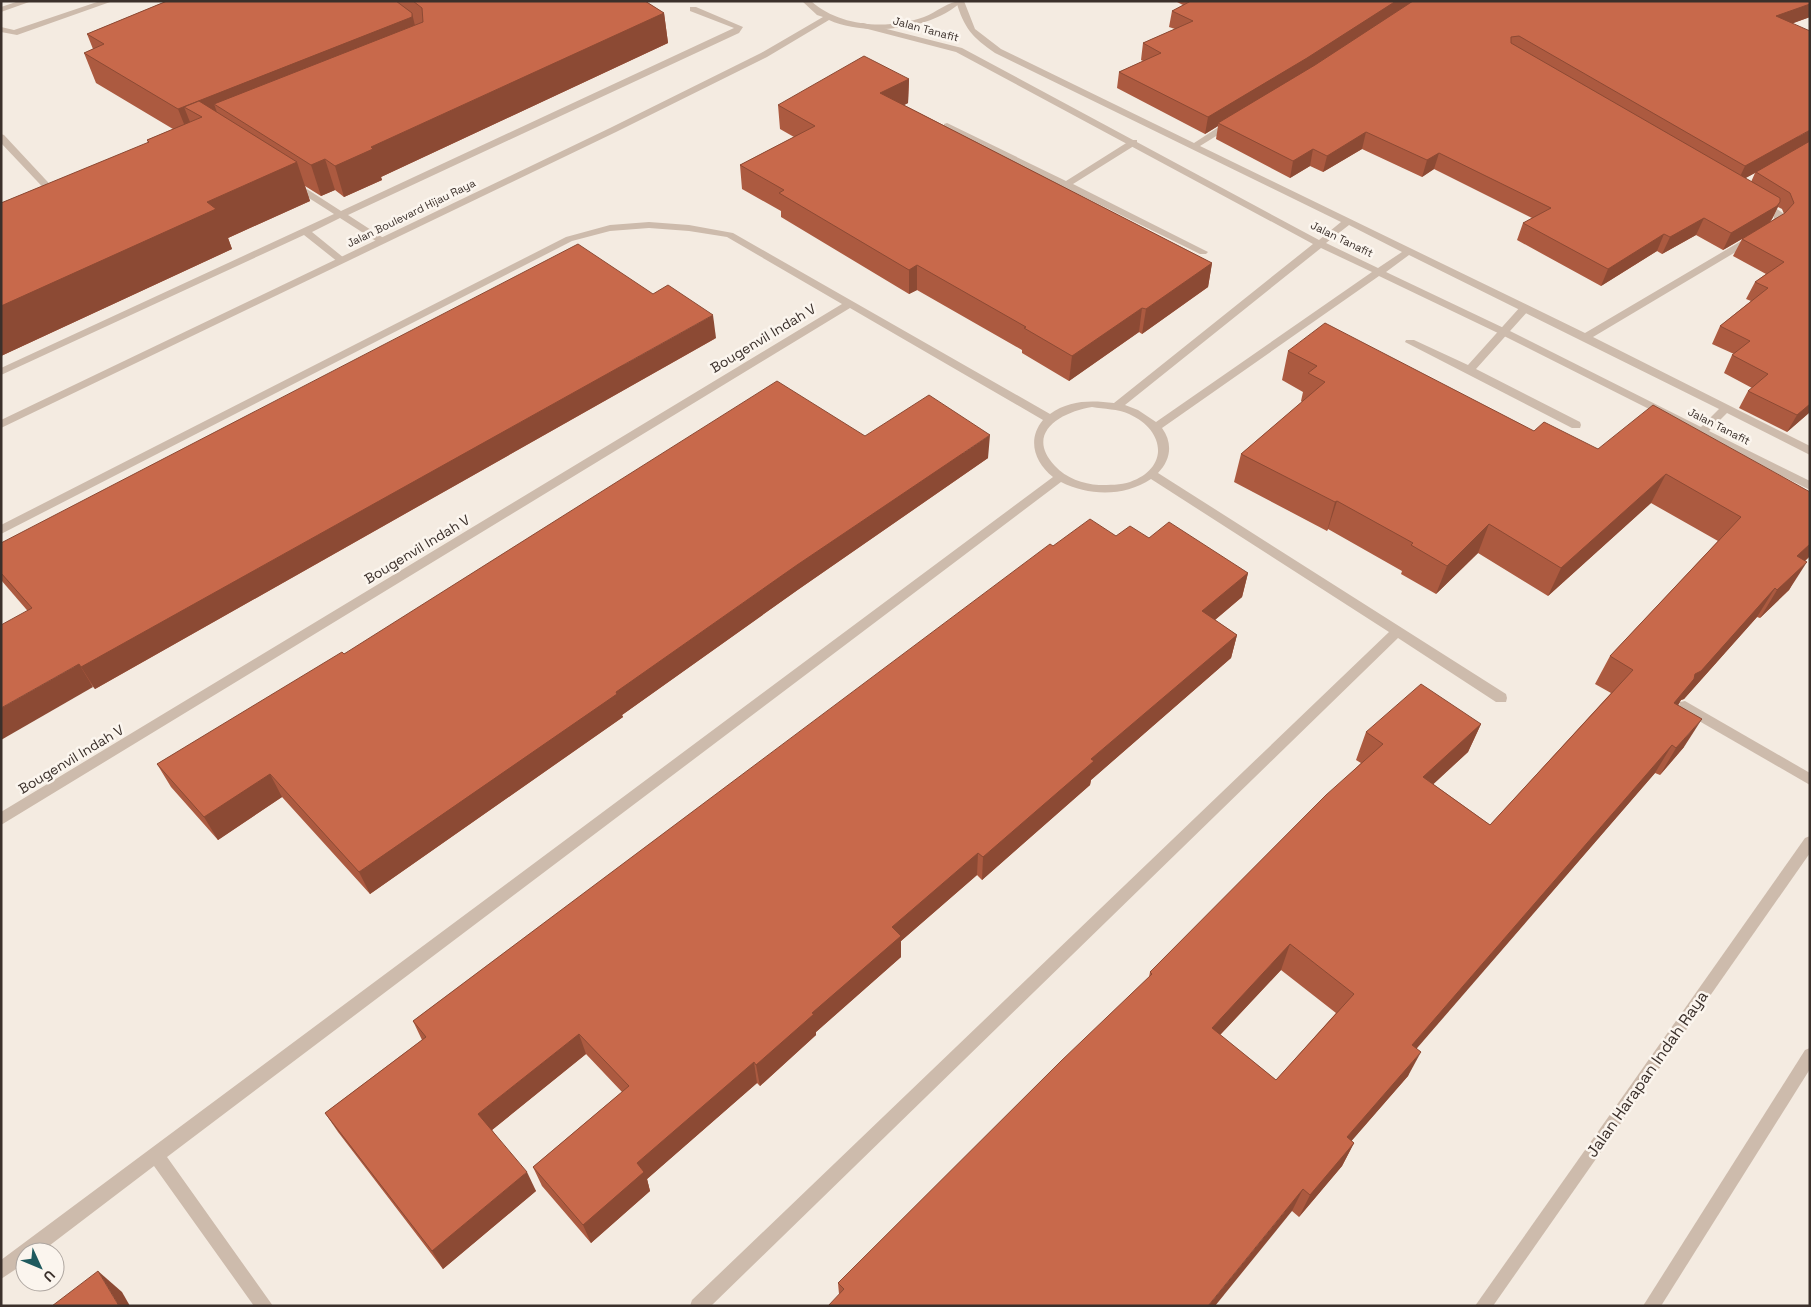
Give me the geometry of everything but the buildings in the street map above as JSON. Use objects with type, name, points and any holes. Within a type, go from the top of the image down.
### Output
[{"type":"street","points":[[1,10],[28,1]]},
{"type":"street","points":[[1,29],[14,33],[109,1]]},
{"type":"street","points":[[806,1],[816,11],[829,17],[862,25],[897,26],[942,14],[959,1]]},
{"type":"street","name":"Jalan Tanafit","points":[[959,1],[967,25],[977,36],[998,51],[1585,337],[1810,451]]},
{"type":"street","points":[[1,372],[736,31],[739,27],[693,9]]},
{"type":"street","name":"Jalan Boulevard Hijau Raya","points":[[1,424],[764,55],[829,17]]},
{"type":"street","name":"Jalan Tanafit","points":[[862,25],[911,36],[959,50],[1134,142],[1320,244],[1504,332],[1810,486]]},
{"type":"street","points":[[1193,147],[1236,120]]},
{"type":"street","points":[[947,126],[1203,252]]},
{"type":"street","points":[[1,138],[59,198]]},
{"type":"street","points":[[1068,184],[1134,142]]},
{"type":"street","points":[[286,179],[382,241]]},
{"type":"street","points":[[1585,337],[1773,226],[1779,220],[1778,213],[1754,199]]},
{"type":"street","points":[[1117,406],[1348,222]]},
{"type":"street","points":[[1,530],[569,239],[609,227],[679,225],[730,235],[1050,418]]},
{"type":"street","points":[[305,231],[341,260]]},
{"type":"street","points":[[1156,427],[1323,310],[1382,272],[1409,251]]},
{"type":"street","name":"Bougenvil Indah V","points":[[1,819],[849,304]]},
{"type":"street","points":[[1469,370],[1525,308]]},
{"type":"street","points":[[1410,342],[1576,425]]},
{"type":"street","points":[[1092,404],[1117,406],[1140,414],[1156,427],[1165,444],[1164,461],[1152,475],[1133,486],[1108,489],[1082,486],[1060,477],[1045,463],[1038,448],[1040,432],[1050,418],[1069,408],[1092,404]]},
{"type":"street","points":[[1702,432],[1726,408]]},
{"type":"street","points":[[1152,475],[1501,698]]},
{"type":"street","points":[[41,1242],[1060,477]]},
{"type":"street","points":[[698,1306],[1397,631]]},
{"type":"street","points":[[1685,706],[1810,780]]},
{"type":"street","name":"Jalan Harapan Indah Raya","points":[[1483,1306],[1810,842]]},
{"type":"street","points":[[1651,1306],[1810,1055]]},
{"type":"street","points":[[156,1155],[265,1306]]},
{"type":"street","points":[[1,1271],[15,1261]]}]
